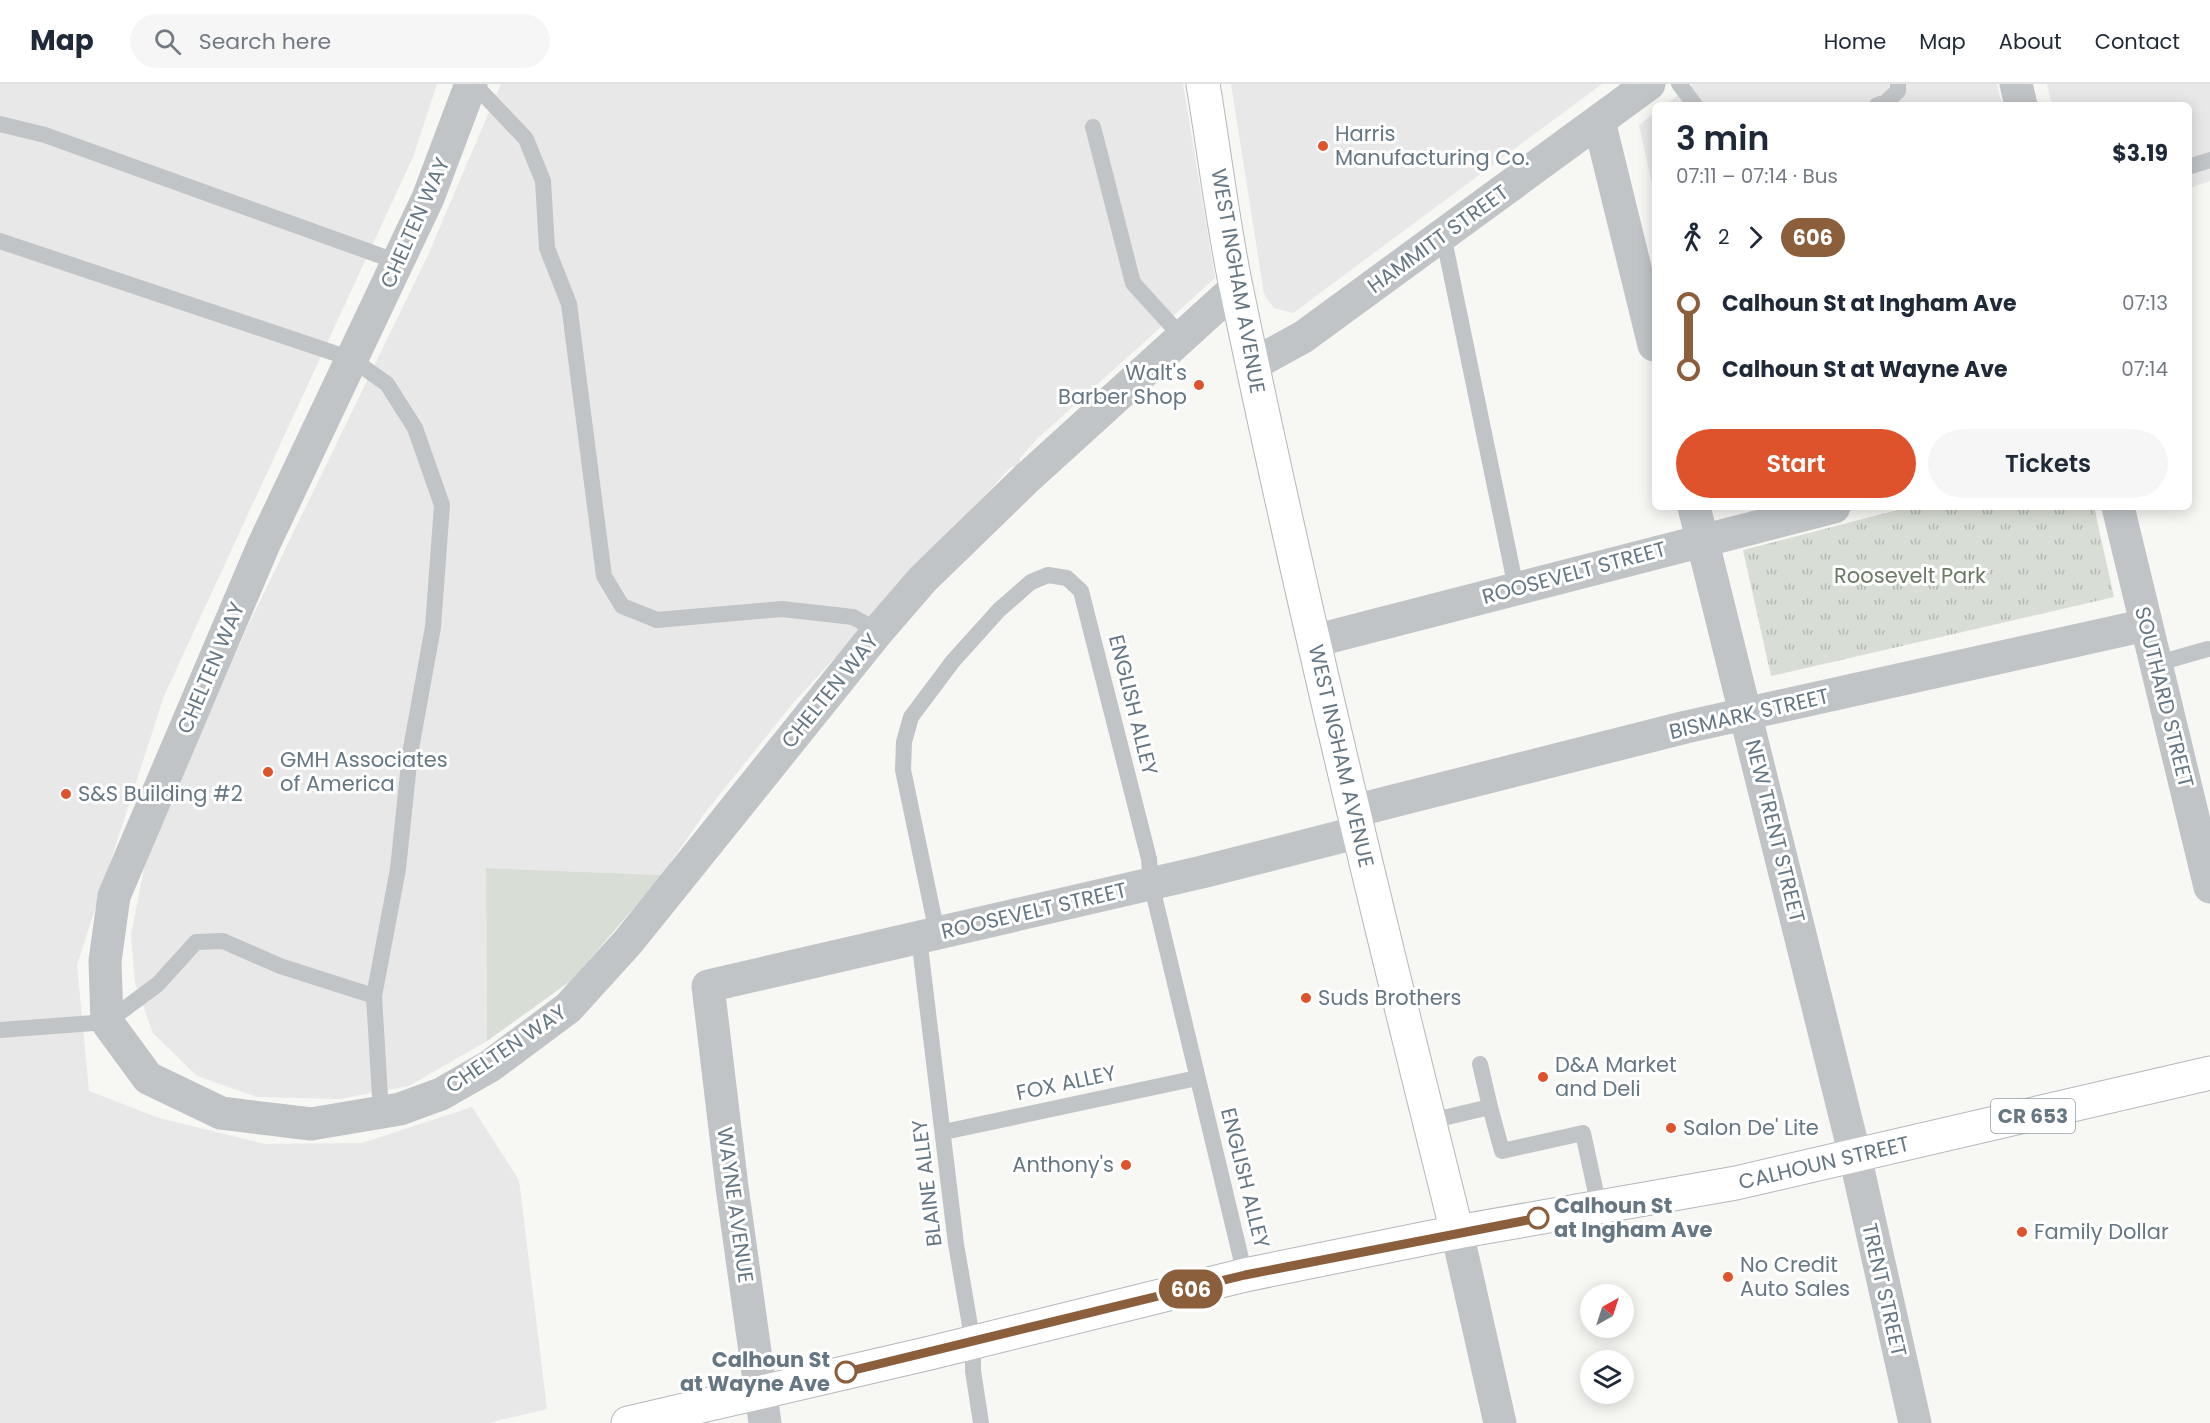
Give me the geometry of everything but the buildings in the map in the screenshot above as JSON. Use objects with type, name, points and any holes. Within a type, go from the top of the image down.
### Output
[{"type":"main road","name":"WEST INGHAM AVENUE","points":[[1203,84],[1236,288],[1252,365],[1356,822],[1457,1232]]},
{"type":"main road","name":"CALHOUN STREET","points":[[628,1423],[973,1343],[1245,1275],[1457,1232],[1736,1183],[2210,1073]]},
{"type":"street","name":"CHELTEN WAY","points":[[473,84],[428,198],[264,544],[114,896],[105,961],[107,1022],[148,1078],[221,1113],[311,1125],[400,1109],[441,1094],[490,1066],[568,1008],[628,942],[878,631],[923,579],[1027,478],[1236,288]]},
{"type":"street","name":"HAMMITT STREET","points":[[1252,365],[1303,337],[1649,84]]},
{"type":"street","points":[[2016,84],[2020,102]]},
{"type":"street","points":[[1599,121],[1652,337]]},
{"type":"street","name":"NEW TRENT STREET","points":[[1696,510],[1855,1156]]},
{"type":"street","name":"ROOSEVELT STREET","points":[[1314,641],[1822,510]]},
{"type":"street","name":"SOUTHARD STREET","points":[[2119,510],[2210,887]]},
{"type":"street","name":"BISMARK STREET","points":[[1356,822],[1746,714],[2146,624]]},
{"type":"street","name":"ROOSEVELT STREET","points":[[708,986],[1150,883],[1356,822]]},
{"type":"street","name":"WAYNE AVENUE","points":[[708,986],[732,1187],[765,1423]]},
{"type":"street","name":"TRENT STREET","points":[[1855,1156],[1915,1423]]},
{"type":"street","name":"WEST INGHAM AVENUE","points":[[1457,1232],[1500,1423]]},
{"type":"lane","points":[[473,84],[526,139],[543,181],[548,248],[568,304],[604,576],[622,606],[657,620],[782,609],[853,617],[878,631]]},
{"type":"lane","points":[[1679,84],[1693,102]]},
{"type":"lane","points":[[1886,102],[1898,91],[1898,84]]},
{"type":"lane","points":[[0,124],[45,135],[398,262]]},
{"type":"lane","points":[[1093,127],[1133,283],[1182,337]]},
{"type":"lane","points":[[2192,166],[2210,160]]},
{"type":"lane","points":[[1443,235],[1516,588]]},
{"type":"lane","points":[[0,241],[352,359],[387,384],[415,428],[442,505],[433,627],[410,754],[398,869],[374,996],[381,1113]]},
{"type":"lane","name":"ENGLISH ALLEY","points":[[928,935],[903,770],[904,742],[911,717],[954,661],[999,610],[1031,582],[1048,575],[1067,578],[1081,591],[1149,859],[1150,883],[1245,1275]]},
{"type":"lane","points":[[2156,664],[2208,649]]},
{"type":"lane","name":"BLAINE ALLEY","points":[[928,935],[944,1132],[956,1244],[973,1343],[973,1371],[981,1423]]},
{"type":"lane","points":[[0,1030],[107,1022],[158,984],[196,942],[223,941],[280,966],[374,996]]},
{"type":"lane","points":[[1480,1064],[1502,1151],[1583,1133],[1599,1207]]},
{"type":"lane","name":"FOX ALLEY","points":[[944,1132],[1197,1077]]},
{"type":"lane","points":[[1430,1121],[1491,1107]]},
{"type":"shaded area","points":[[0,84],[437,84],[413,157],[164,696],[77,965],[89,1091],[159,1118],[265,1144],[362,1143],[472,1107],[519,1180],[547,1409],[488,1423],[0,1423]]},
{"type":"shaded area","points":[[501,84],[1183,84],[1215,278],[1038,438],[1020,458],[1020,467],[1011,467],[793,703],[704,814],[662,875],[486,868],[487,1041],[409,1086],[339,1099],[257,1097],[197,1076],[153,1033],[135,983],[131,935],[146,859],[247,628],[428,255]]},
{"type":"shaded area","points":[[1231,84],[1602,84],[1293,313],[1274,308],[1264,294]]},
{"type":"shaded area","points":[[1693,84],[1997,84],[2001,102],[1669,102]]},
{"type":"shaded area","points":[[2047,84],[2210,84],[2210,181],[2192,187],[2192,102],[2051,102]]},
{"type":"shaded area","points":[[1652,115],[1652,184],[1639,125]]},
{"type":"green space","name":"Roosevelt Park","points":[[1897,510],[2095,510],[2114,597],[1771,676],[1743,550]]},
{"type":"green space","points":[[486,868],[662,875],[572,980],[487,1041]]},
{"type":"bus line","name":"606","points":[[846,1372],[973,1343],[1245,1275],[1538,1218]]},
{"type":"place","name":"Harris Manufacturing Co.","points":[[1323,146]]},
{"type":"place","name":"Walt's Barber Shop","points":[[1199,385]]},
{"type":"place","name":"GMH Associates of America","points":[[268,772]]},
{"type":"place","name":"S&S Building #2","points":[[66,794]]},
{"type":"place","name":"Suds Brothers","points":[[1306,998]]},
{"type":"place","name":"D&A Market and Deli","points":[[1543,1077]]},
{"type":"place","name":"Salon De' Lite","points":[[1671,1128]]},
{"type":"place","name":"Anthony's","points":[[1126,1165]]},
{"type":"place","name":"Calhoun St at Ingham Ave","points":[[1538,1218]]},
{"type":"place","name":"Family Dollar","points":[[2022,1232]]},
{"type":"place","name":"No Credit Auto Sales","points":[[1728,1277]]},
{"type":"place","name":"Calhoun St at Wayne Ave","points":[[846,1372]]}]
